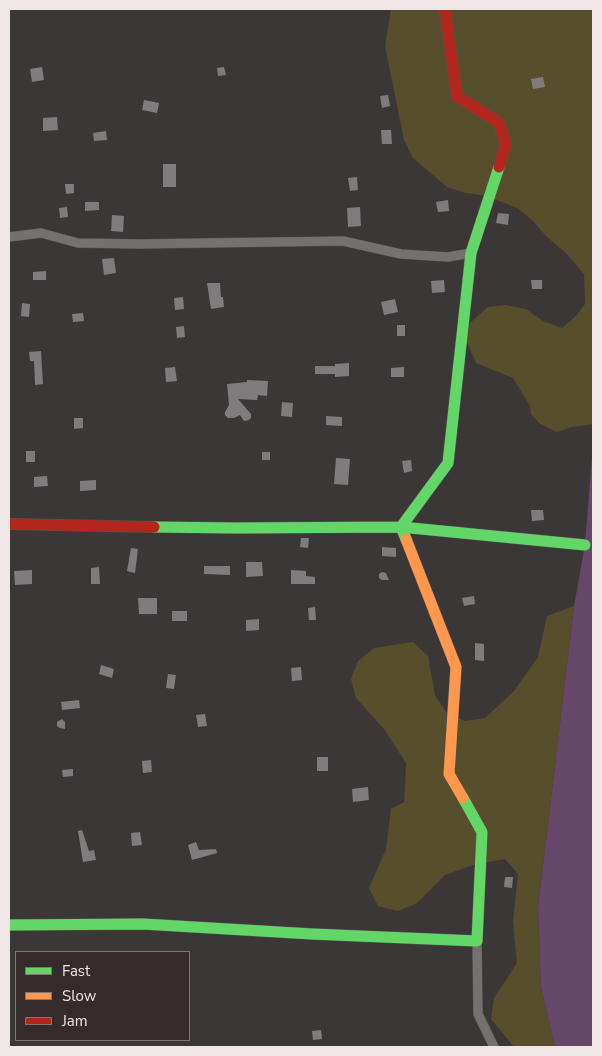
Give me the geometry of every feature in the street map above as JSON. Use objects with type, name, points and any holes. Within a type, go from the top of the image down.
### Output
[{"type":"street","points":[[401,527],[448,463],[471,254],[506,144],[499,123],[457,96],[446,9]]},
{"type":"street","points":[[9,236],[41,233],[78,243],[128,244],[343,241],[401,254],[448,257],[471,254]]},
{"type":"street","points":[[9,524],[236,528],[401,527],[585,545]]},
{"type":"street","points":[[401,527],[456,667],[449,774],[482,832],[477,941],[478,1014],[494,1047]]},
{"type":"street","points":[[9,925],[143,924],[477,941]]},
{"type":"shaded area","points":[[391,9],[593,9],[593,424],[572,427],[557,432],[540,424],[531,414],[530,406],[513,378],[476,363],[466,340],[470,323],[488,307],[506,305],[526,309],[543,321],[562,328],[576,316],[585,304],[584,274],[567,254],[517,208],[487,196],[466,193],[447,187],[413,158],[404,140],[385,46]]},
{"type":"shaded area","points":[[593,443],[593,1047],[555,1047],[541,987],[538,908],[574,606],[585,545]]},
{"type":"shaded area","points":[[574,606],[538,908],[541,987],[555,1047],[514,1047],[491,1019],[494,998],[517,963],[513,922],[518,874],[505,859],[476,864],[445,875],[417,903],[398,911],[378,906],[369,888],[386,849],[391,809],[404,802],[406,763],[384,729],[356,698],[351,679],[358,661],[374,648],[413,642],[428,656],[435,695],[446,712],[465,721],[485,718],[514,691],[538,657],[547,616]]},
{"type":"building","points":[[42,67],[44,80],[32,82],[30,69]]},
{"type":"building","points":[[224,67],[226,75],[218,76],[217,68]]},
{"type":"building","points":[[543,77],[545,87],[533,89],[531,79]]},
{"type":"building","points":[[388,95],[390,106],[382,108],[380,96]]},
{"type":"building","points":[[144,100],[159,103],[157,113],[142,110]]},
{"type":"building","points":[[57,117],[58,130],[43,131],[43,118]]},
{"type":"building","points":[[381,130],[391,130],[392,144],[382,144]]},
{"type":"building","points":[[106,131],[107,140],[94,141],[93,133]]},
{"type":"building","points":[[163,164],[176,164],[176,187],[163,187]]},
{"type":"building","points":[[357,177],[358,190],[350,191],[348,178]]},
{"type":"building","points":[[65,184],[74,184],[74,193],[66,194]]},
{"type":"building","points":[[448,200],[449,211],[438,212],[436,202]]},
{"type":"building","points":[[85,202],[99,202],[99,210],[85,211]]},
{"type":"building","points":[[67,207],[68,217],[60,218],[59,208]]},
{"type":"building","points":[[360,207],[361,226],[348,227],[347,208]]},
{"type":"building","points":[[498,213],[509,214],[508,225],[496,223]]},
{"type":"building","points":[[112,215],[124,216],[123,232],[111,231]]},
{"type":"building","points":[[114,258],[116,273],[104,275],[102,259]]},
{"type":"building","points":[[46,271],[46,280],[33,280],[33,272]]},
{"type":"building","points":[[444,280],[445,292],[432,293],[431,281]]},
{"type":"building","points":[[531,280],[542,280],[542,289],[532,289]]},
{"type":"building","points":[[207,283],[220,283],[224,307],[211,309]]},
{"type":"building","points":[[183,297],[184,309],[175,310],[174,298]]},
{"type":"building","points":[[395,299],[398,312],[384,315],[381,302]]},
{"type":"building","points":[[22,303],[30,304],[29,317],[21,316]]},
{"type":"building","points":[[83,313],[84,321],[73,322],[72,314]]},
{"type":"building","points":[[397,325],[405,325],[405,336],[397,336]]},
{"type":"building","points":[[184,326],[185,337],[177,338],[176,327]]},
{"type":"building","points":[[41,351],[43,384],[35,385],[34,361],[30,361],[29,352]]},
{"type":"building","points":[[349,363],[349,376],[335,377],[335,374],[315,374],[315,366],[335,366],[335,364]]},
{"type":"building","points":[[175,367],[177,381],[166,382],[165,368]]},
{"type":"building","points":[[404,367],[404,377],[391,377],[391,368]]},
{"type":"building","points":[[247,380],[268,381],[267,396],[258,395],[257,400],[238,399],[251,414],[249,420],[244,421],[240,415],[228,418],[225,415],[229,405],[227,384],[247,382]]},
{"type":"building","points":[[282,402],[293,403],[292,417],[281,416]]},
{"type":"building","points":[[326,416],[342,417],[342,426],[326,425]]},
{"type":"building","points":[[74,418],[83,418],[83,428],[74,429]]},
{"type":"building","points":[[26,451],[35,451],[35,462],[26,462]]},
{"type":"building","points":[[262,452],[270,452],[270,460],[262,460]]},
{"type":"building","points":[[336,458],[350,459],[348,485],[334,484]]},
{"type":"building","points":[[411,460],[412,471],[404,473],[402,461]]},
{"type":"building","points":[[47,476],[48,486],[34,487],[34,477]]},
{"type":"building","points":[[96,480],[96,490],[80,491],[80,481]]},
{"type":"building","points":[[531,510],[543,510],[544,520],[532,521]]},
{"type":"building","points":[[301,538],[309,538],[308,548],[300,547]]},
{"type":"building","points":[[382,547],[396,548],[396,557],[382,556]]},
{"type":"building","points":[[131,548],[138,549],[135,573],[127,571]]},
{"type":"building","points":[[246,562],[262,562],[263,576],[246,577]]},
{"type":"building","points":[[204,566],[230,566],[230,575],[204,574]]},
{"type":"building","points":[[99,567],[100,584],[91,584],[91,568]]},
{"type":"building","points":[[32,570],[32,584],[15,585],[14,571]]},
{"type":"building","points":[[291,570],[306,571],[306,576],[315,577],[315,584],[291,584]]},
{"type":"building","points":[[382,572],[386,573],[389,580],[379,578],[379,574]]},
{"type":"building","points":[[474,596],[475,604],[464,606],[462,598]]},
{"type":"building","points":[[138,598],[157,598],[157,614],[139,614]]},
{"type":"building","points":[[315,607],[316,620],[309,620],[308,608]]},
{"type":"building","points":[[172,611],[187,611],[187,621],[172,621]]},
{"type":"building","points":[[259,619],[259,630],[246,631],[246,620]]},
{"type":"building","points":[[475,643],[484,644],[484,661],[475,660]]},
{"type":"building","points":[[101,665],[114,669],[112,678],[99,674]]},
{"type":"building","points":[[301,667],[302,680],[292,681],[291,668]]},
{"type":"building","points":[[168,674],[176,675],[174,689],[166,688]]},
{"type":"building","points":[[79,700],[80,708],[62,710],[61,702]]},
{"type":"building","points":[[205,714],[207,726],[198,727],[196,715]]},
{"type":"building","points":[[62,719],[65,722],[65,729],[57,726],[57,722]]},
{"type":"building","points":[[317,757],[328,757],[328,771],[317,771]]},
{"type":"building","points":[[151,760],[152,772],[143,773],[142,761]]},
{"type":"building","points":[[73,769],[73,776],[63,777],[62,770]]},
{"type":"building","points":[[368,787],[369,800],[353,802],[352,789]]},
{"type":"building","points":[[82,830],[89,851],[94,850],[96,860],[83,862],[78,831]]},
{"type":"building","points":[[140,832],[142,845],[132,846],[131,833]]},
{"type":"building","points":[[196,842],[199,850],[216,849],[217,853],[192,860],[188,845]]},
{"type":"building","points":[[505,877],[513,877],[512,888],[504,887]]},
{"type":"building","points":[[321,1030],[322,1039],[313,1040],[312,1031]]},
{"type":"traffic: fast","points":[[406,539],[401,527],[448,463],[471,253],[499,167]]},
{"type":"traffic: fast","points":[[154,527],[401,527],[585,545]]},
{"type":"traffic: fast","points":[[9,925],[143,924],[477,941],[482,832],[463,798]]},
{"type":"traffic: slow","points":[[406,539],[456,667],[449,774],[463,798]]},
{"type":"traffic: jam","points":[[446,9],[457,96],[499,123],[506,144],[499,167]]},
{"type":"traffic: jam","points":[[9,524],[154,527]]}]
